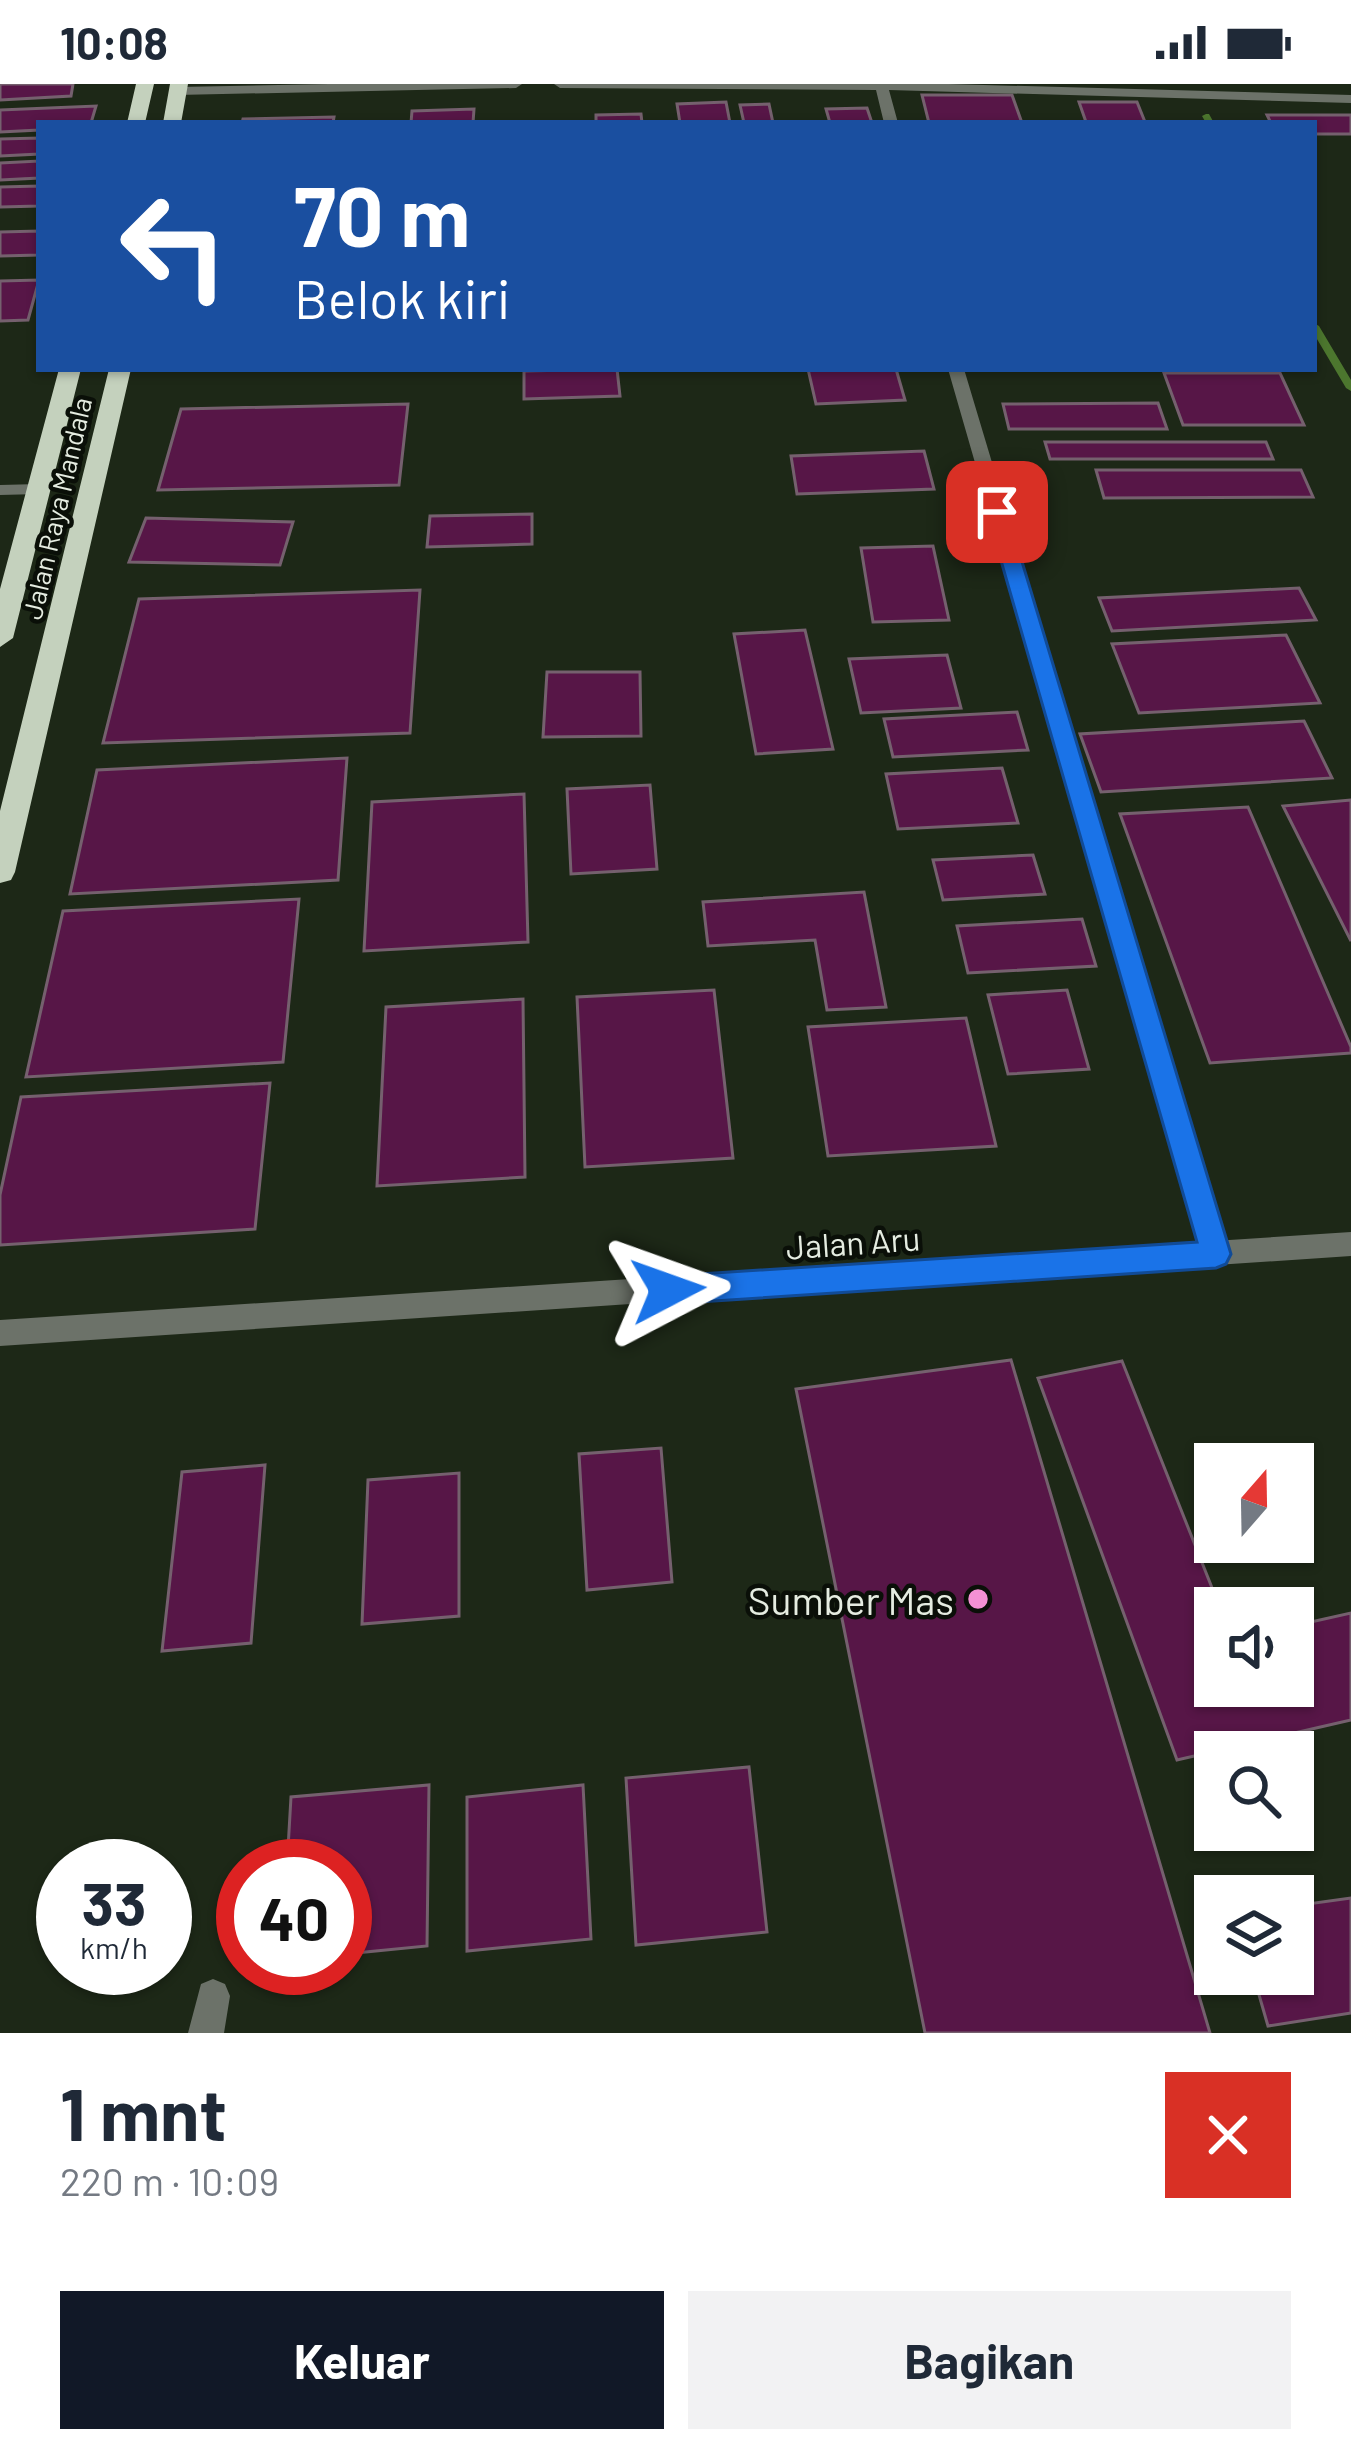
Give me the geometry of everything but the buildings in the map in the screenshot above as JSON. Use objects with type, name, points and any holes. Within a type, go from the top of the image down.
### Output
[{"type":"highway","points":[[137,120],[146,84]]},
{"type":"highway","points":[[173,120],[178,88]]},
{"type":"highway","name":"Jalan Raya Mandala","points":[[0,638],[69,372]]},
{"type":"highway","name":"Jalan Raya Mandala","points":[[0,872],[119,372]]},
{"type":"street","points":[[178,88],[517,84]]},
{"type":"street","points":[[560,84],[1155,89],[1351,99]]},
{"type":"street","points":[[881,85],[890,120]]},
{"type":"street","points":[[957,372],[1216,1254]]},
{"type":"street","points":[[0,490],[39,489]]},
{"type":"street","name":"Jalan Aru","points":[[0,1333],[1351,1244]]},
{"type":"street","points":[[206,2033],[213,1996]]},
{"type":"waterway","points":[[1206,116],[1208,120]]},
{"type":"waterway","points":[[1317,331],[1351,388]]},
{"type":"place","name":"Sumber Mas","points":[[978,1599]]},
{"type":"route","points":[[668,1290],[1216,1254],[997,512]]}]
